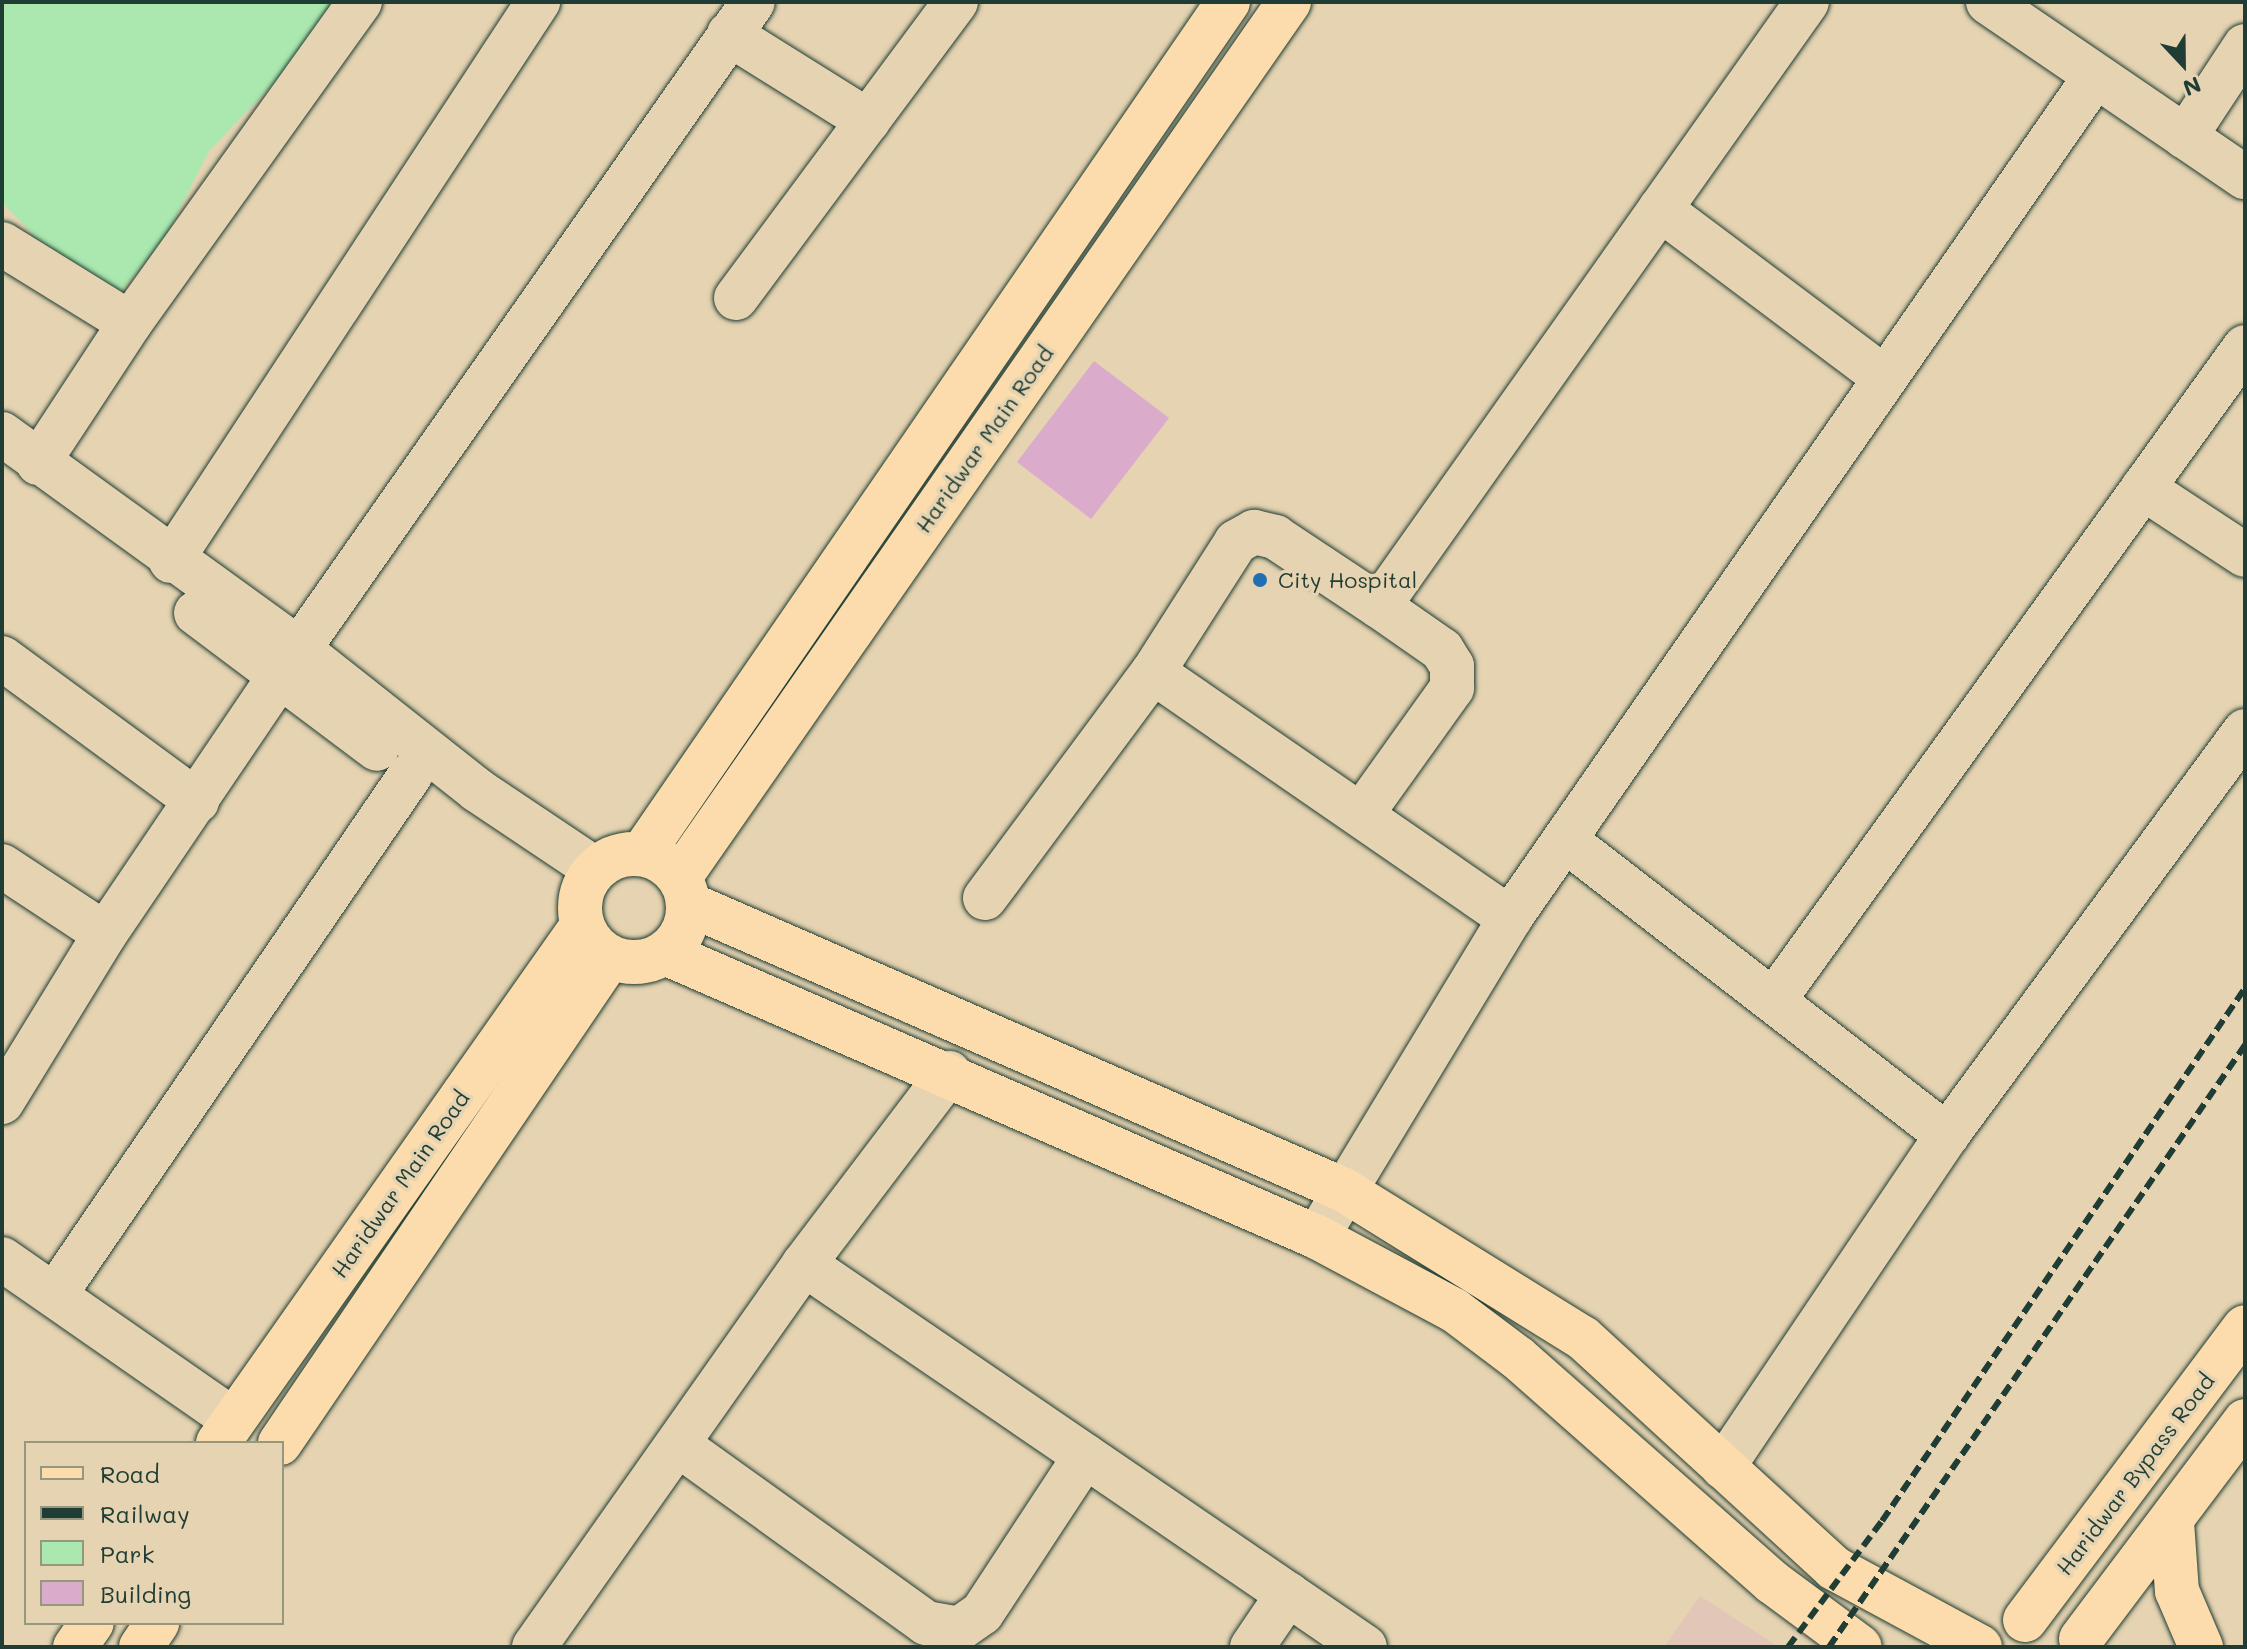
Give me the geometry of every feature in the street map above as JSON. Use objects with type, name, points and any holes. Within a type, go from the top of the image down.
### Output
[{"type":"main road","name":"Haridwar Main Road","points":[[642,854],[1228,2]]},
{"type":"main road","name":"Haridwar Main Road","points":[[665,953],[684,932],[685,890],[1289,2]]},
{"type":"main road","points":[[1860,1647],[1772,1582],[1518,1358],[1454,1310],[1317,1237],[949,1073],[665,953],[638,963],[592,912],[609,859],[642,854],[663,861],[685,890],[1344,1190],[1583,1338],[1834,1568],[1980,1647],[2000,1629],[2025,1620],[2049,1621],[2084,1643],[2245,1421]]},
{"type":"main road","name":"Haridwar Main Road","points":[[226,1432],[592,912]]},
{"type":"main road","name":"Haridwar Main Road","points":[[281,1441],[592,912]]},
{"type":"main road","name":"Haridwar Bypass Road","points":[[2025,1620],[2245,1327]]},
{"type":"main road","points":[[2172,1522],[2177,1591],[2201,1647]]},
{"type":"main road","points":[[75,1647],[91,1625]]},
{"type":"main road","points":[[141,1647],[156,1625]]},
{"type":"street","points":[[20,466],[130,323],[360,2]]},
{"type":"street","points":[[171,561],[538,2]]},
{"type":"street","points":[[736,298],[956,2]]},
{"type":"street","points":[[1379,606],[1807,2]]},
{"type":"street","points":[[1988,2],[2094,78],[2245,177]]},
{"type":"street","points":[[2,1102],[105,934],[290,663],[741,18],[868,121]]},
{"type":"street","points":[[2185,137],[2245,46]]},
{"type":"street","points":[[1317,1237],[1510,918],[2094,78]]},
{"type":"street","points":[[1660,209],[1885,378]]},
{"type":"street","points":[[2,244],[130,323]]},
{"type":"street","points":[[1774,1000],[2245,347]]},
{"type":"street","points":[[2,434],[20,466],[290,663],[477,790],[592,912]]},
{"type":"street","points":[[20,466],[171,561],[290,663],[411,774],[592,912]]},
{"type":"street","points":[[2143,488],[2245,555]]},
{"type":"street","points":[[985,898],[1153,672],[1236,542],[1254,532],[1275,537],[1379,606],[1442,650],[1452,666],[1452,688],[1361,815]]},
{"type":"street","points":[[2,658],[197,801]]},
{"type":"street","points":[[1153,672],[1510,918]]},
{"type":"street","points":[[1723,1467],[1947,1135],[2245,731]]},
{"type":"street","points":[[56,1293],[411,774]]},
{"type":"street","points":[[1565,840],[1947,1135]]},
{"type":"street","points":[[2,866],[105,934]]},
{"type":"street","points":[[534,1647],[680,1446],[804,1264],[949,1073]]},
{"type":"street","points":[[2,1259],[56,1293],[226,1432]]},
{"type":"street","points":[[804,1264],[1365,1647]]},
{"type":"street","points":[[680,1446],[926,1623],[959,1629],[982,1613],[1085,1456]]},
{"type":"street","points":[[1252,1647],[1288,1594]]},
{"type":"shaded area","points":[[1700,1596],[1779,1647],[1664,1647]]},
{"type":"green space","points":[[2,2],[337,2],[289,67],[209,151],[163,242],[121,291],[70,312],[45,279],[47,250],[2,202]]},
{"type":"building","points":[[1094,361],[1169,418],[1091,519],[1017,462]]},
{"type":"railway","points":[[1788,1647],[1882,1521],[2245,988]]},
{"type":"railway","points":[[1829,1647],[2245,1045]]},
{"type":"place","name":"City Hospital","points":[[1260,580]]}]
